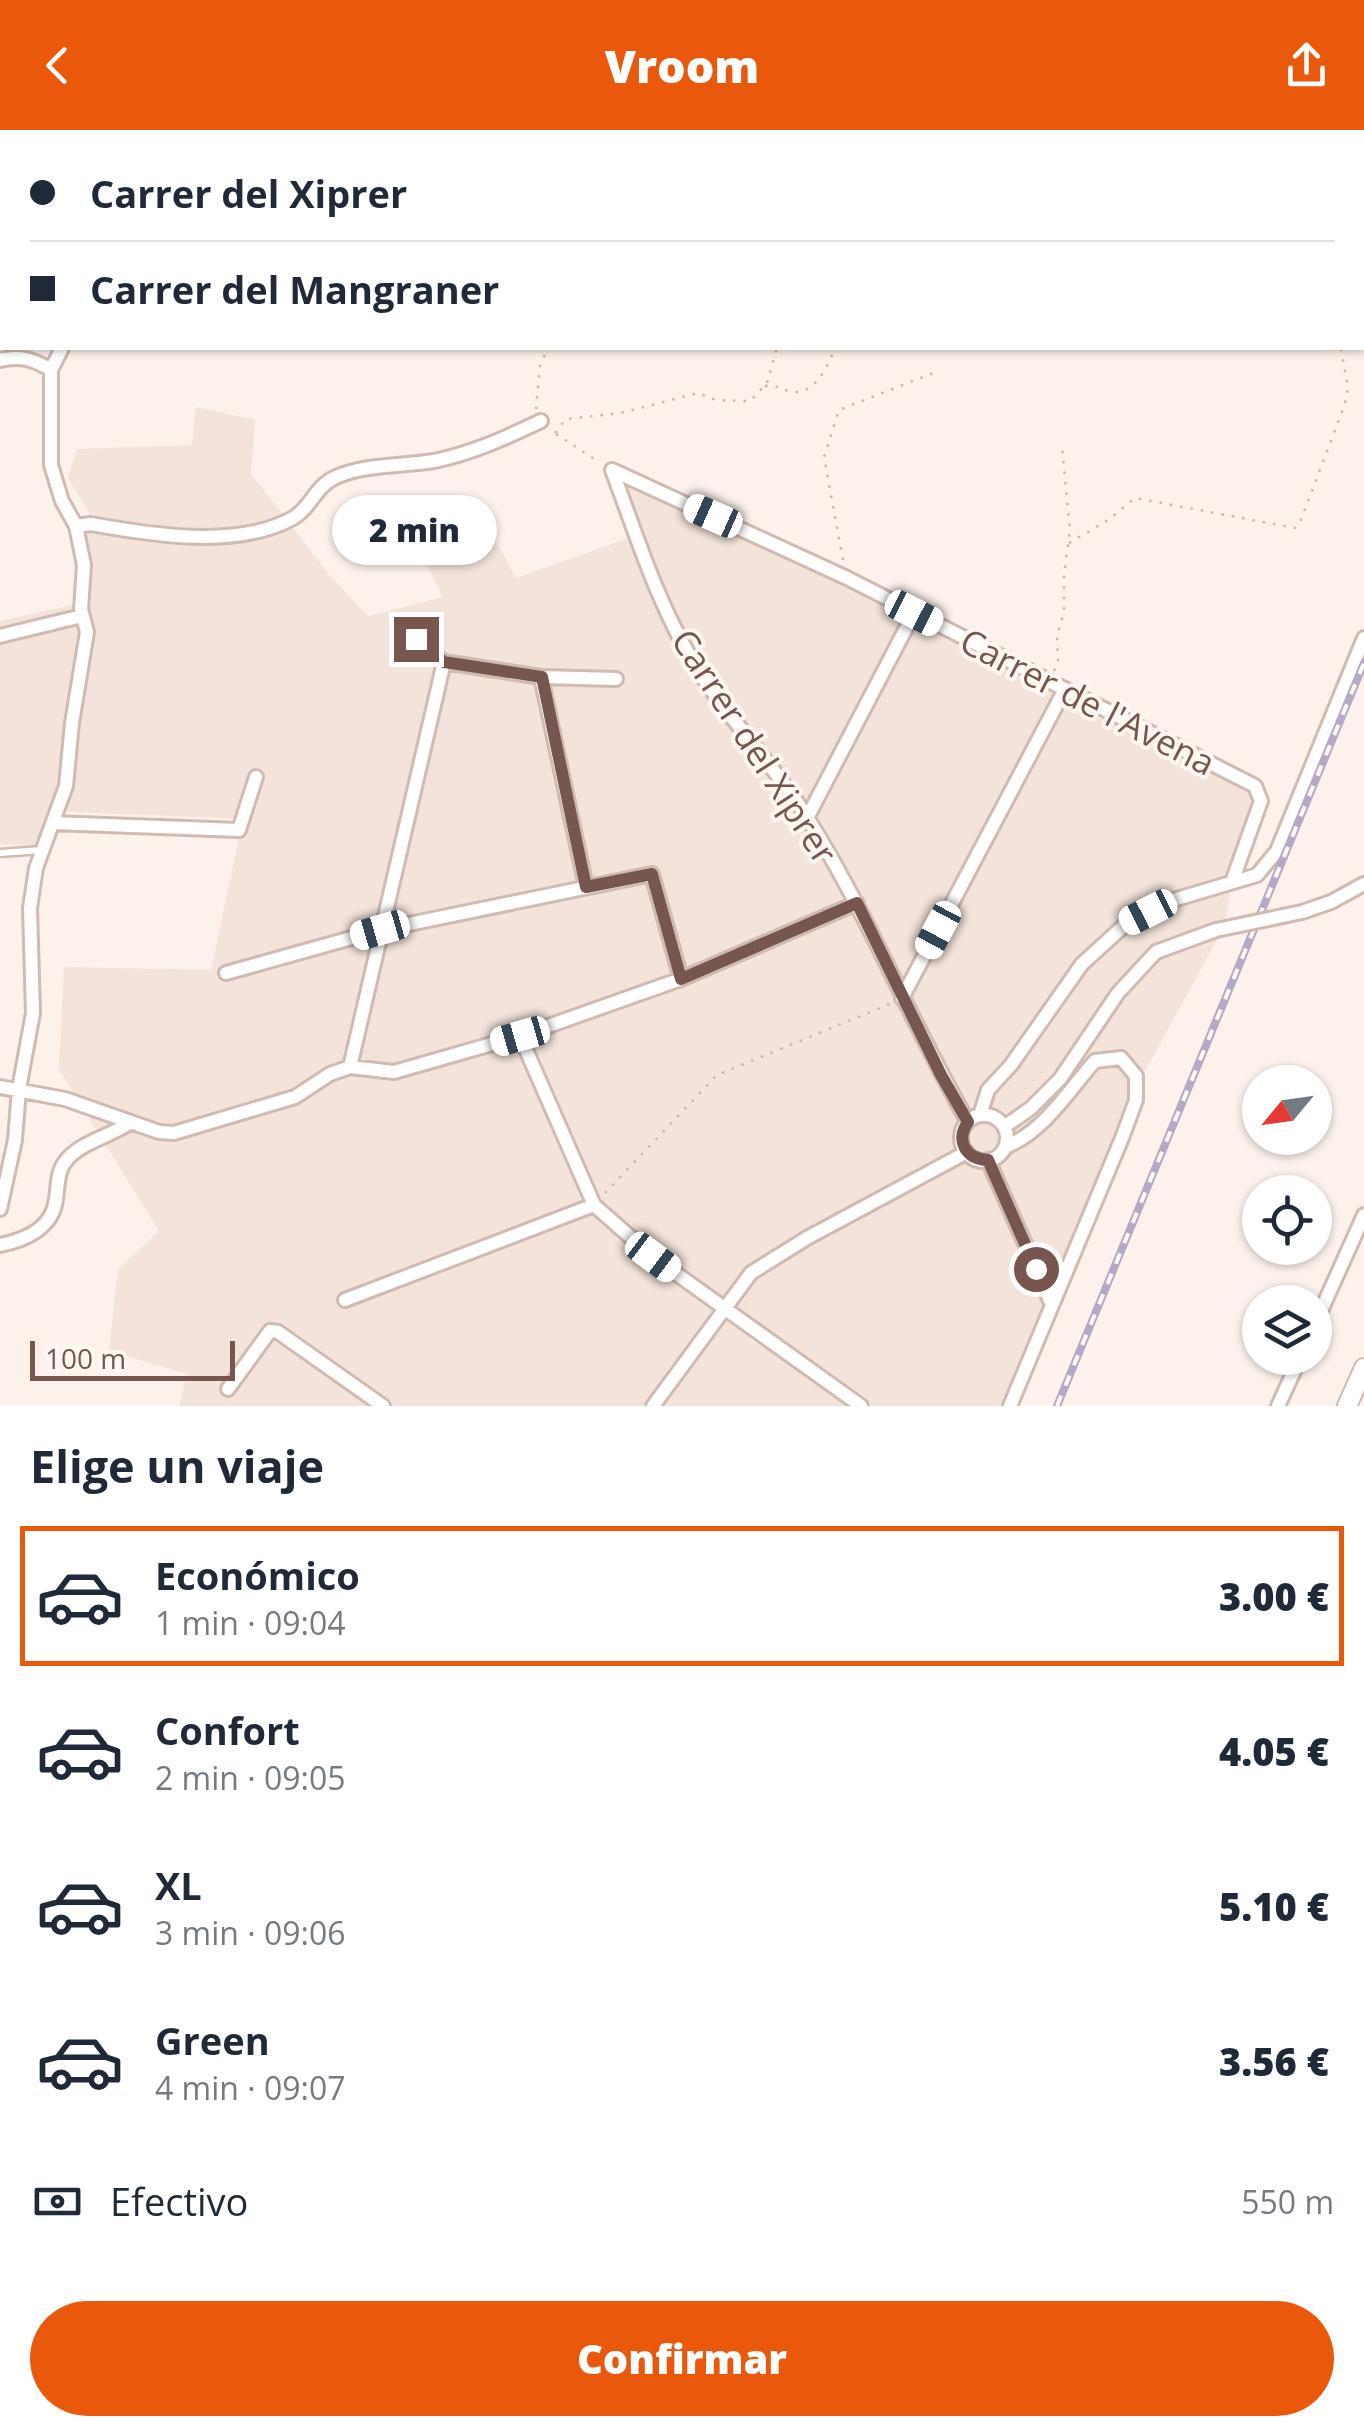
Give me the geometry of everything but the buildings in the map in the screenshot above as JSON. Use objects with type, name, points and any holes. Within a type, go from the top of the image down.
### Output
[{"type":"main road","points":[[1347,1406],[1364,1368]]},
{"type":"street","points":[[0,1209],[32,1013],[30,908],[41,850],[66,786],[87,632],[82,616],[84,564],[76,526],[62,501],[51,465],[50,370],[61,350]]},
{"type":"street","points":[[0,360],[16,356],[50,370]]},
{"type":"street","points":[[76,526],[90,524],[224,537],[250,533],[282,524],[302,513],[315,491],[337,476],[475,452],[541,421]]},
{"type":"street","name":"Carrer de l'Avena","points":[[612,470],[847,578],[1255,786],[1260,802],[1232,882]]},
{"type":"street","name":"Carrer del Xiprer","points":[[612,470],[662,598],[688,652],[720,702],[808,818],[857,903],[902,998],[974,1118]]},
{"type":"street","points":[[808,818],[914,613]]},
{"type":"street","points":[[0,636],[82,616]]},
{"type":"street","points":[[974,1118],[994,1117],[1004,1127],[1005,1146],[988,1160],[976,1159],[966,1152],[962,1133],[988,1090],[1012,1065],[1082,964],[1127,923],[1170,901],[1257,875],[1277,851],[1364,638]]},
{"type":"street","points":[[416,639],[444,662],[542,677],[616,679]]},
{"type":"street","points":[[350,1067],[444,662]]},
{"type":"street","points":[[542,677],[586,887]]},
{"type":"street","points":[[902,998],[1065,689]]},
{"type":"street","points":[[52,823],[240,830],[256,777]]},
{"type":"street","points":[[226,973],[380,930],[652,874],[681,979]]},
{"type":"street","points":[[1004,1127],[1031,1108],[1060,1079],[1118,993],[1156,952],[1216,930],[1302,912],[1364,884]]},
{"type":"street","points":[[0,1087],[65,1099],[159,1132],[174,1133],[295,1097],[330,1074],[350,1067],[394,1072],[520,1036],[681,979],[857,903]]},
{"type":"street","points":[[520,1036],[594,1205],[653,1257],[861,1406]]},
{"type":"street","points":[[1005,1146],[1022,1140],[1040,1126],[1094,1061],[1121,1058],[1136,1076],[1136,1100],[1122,1138],[1010,1406]]},
{"type":"street","points":[[0,1245],[18,1241],[50,1218],[64,1163],[78,1150],[132,1122]]},
{"type":"street","points":[[653,1406],[751,1273],[807,1238],[966,1152]]},
{"type":"street","points":[[988,1160],[1052,1305]]},
{"type":"street","points":[[346,1300],[594,1205]]},
{"type":"street","points":[[1332,1286],[1364,1215]]},
{"type":"street","points":[[228,1390],[270,1331],[278,1332],[384,1406]]},
{"type":"street","points":[[1278,1406],[1292,1375]]},
{"type":"lane","points":[[0,852],[41,850]]},
{"type":"path","points":[[541,421],[534,405],[540,365],[547,350]]},
{"type":"path","points":[[612,470],[555,433],[566,418],[621,414],[698,393],[716,400],[750,401],[763,386],[776,350]]},
{"type":"path","points":[[763,386],[804,391],[818,381],[833,350]]},
{"type":"path","points":[[1068,542],[1108,520],[1135,498],[1294,528],[1300,522],[1345,404],[1348,388],[1341,350]]},
{"type":"path","points":[[847,578],[824,457],[839,410],[936,372]]},
{"type":"path","points":[[1050,681],[1058,661],[1056,636],[1064,612],[1068,542],[1062,447]]},
{"type":"path","points":[[594,1205],[717,1075],[902,998]]},
{"type":"shaded area","points":[[196,407],[255,420],[251,474],[331,577],[368,616],[443,597],[409,527],[472,496],[516,578],[643,533],[616,463],[853,572],[1264,782],[1269,797],[1233,879],[1224,927],[1144,1073],[1143,1098],[1130,1136],[1016,1406],[179,1406],[187,1374],[109,1351],[118,1270],[159,1231],[59,1069],[64,967],[211,970],[243,819],[51,811],[41,846],[0,844],[0,621],[81,603],[89,512],[68,478],[77,449],[192,445]]},
{"type":"railway","points":[[1057,1406],[1364,663]]},
{"type":"route","points":[[416,639],[444,662],[542,677],[586,887],[652,874],[681,979],[857,903],[968,1122],[962,1133],[963,1146],[971,1156],[988,1160],[1036,1269]]}]
